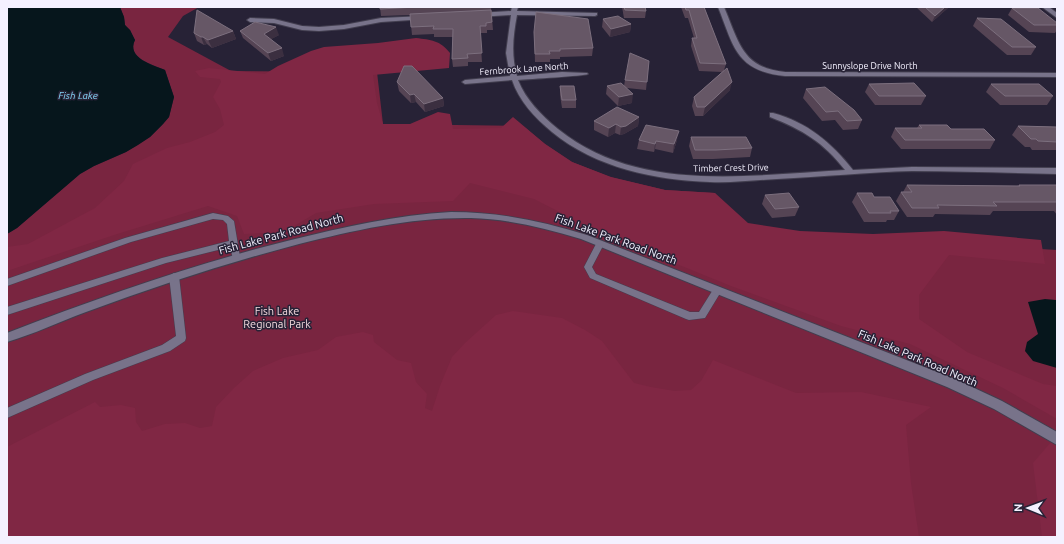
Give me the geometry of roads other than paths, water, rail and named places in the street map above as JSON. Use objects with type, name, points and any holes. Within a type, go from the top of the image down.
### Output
[{"type":"street","name":"Sunnyslope Drive North","points":[[720,7],[745,59],[754,66],[771,72],[792,74],[1057,75]]},
{"type":"street","points":[[1045,7],[1057,16]]},
{"type":"street","points":[[468,15],[514,10],[596,14]]},
{"type":"street","name":"Timber Crest Drive","points":[[514,10],[509,56],[517,88],[526,103],[560,136],[593,155],[614,164],[683,178],[712,180],[794,176],[850,171],[919,169],[1057,171]]},
{"type":"street","points":[[250,20],[274,21],[302,28],[320,29],[344,27],[381,20],[429,17]]},
{"type":"street","name":"Fernbrook Lane North","points":[[464,82],[562,74],[585,74]]},
{"type":"street","points":[[774,115],[810,131],[825,142],[850,171]]},
{"type":"street","name":"Fish Lake Park Road North","points":[[7,338],[108,299],[174,276],[289,243],[371,224],[413,217],[472,215],[504,217],[553,227],[600,244],[951,382],[998,405],[1057,439]]},
{"type":"lane","points":[[7,283],[128,240],[213,216],[226,218],[231,223],[236,257]]},
{"type":"lane","points":[[7,311],[166,260],[234,243]]},
{"type":"lane","points":[[600,244],[588,268],[593,276],[689,316],[702,315],[717,290]]},
{"type":"lane","points":[[7,413],[89,376],[166,348],[181,338],[174,276]]},
{"type":"water","name":"Fish Lake","points":[[7,7],[120,7],[125,25],[130,30],[135,40],[133,46],[134,52],[142,60],[165,70],[174,97],[169,117],[150,137],[126,152],[80,174],[17,228],[7,234]]},
{"type":"water","points":[[1057,298],[1057,368],[1033,361],[1025,351],[1027,342],[1038,334],[1028,302],[1045,299],[1056,300]]},
{"type":"park label","name":"Fish Lake Regional Park","points":[[277,317]]}]
